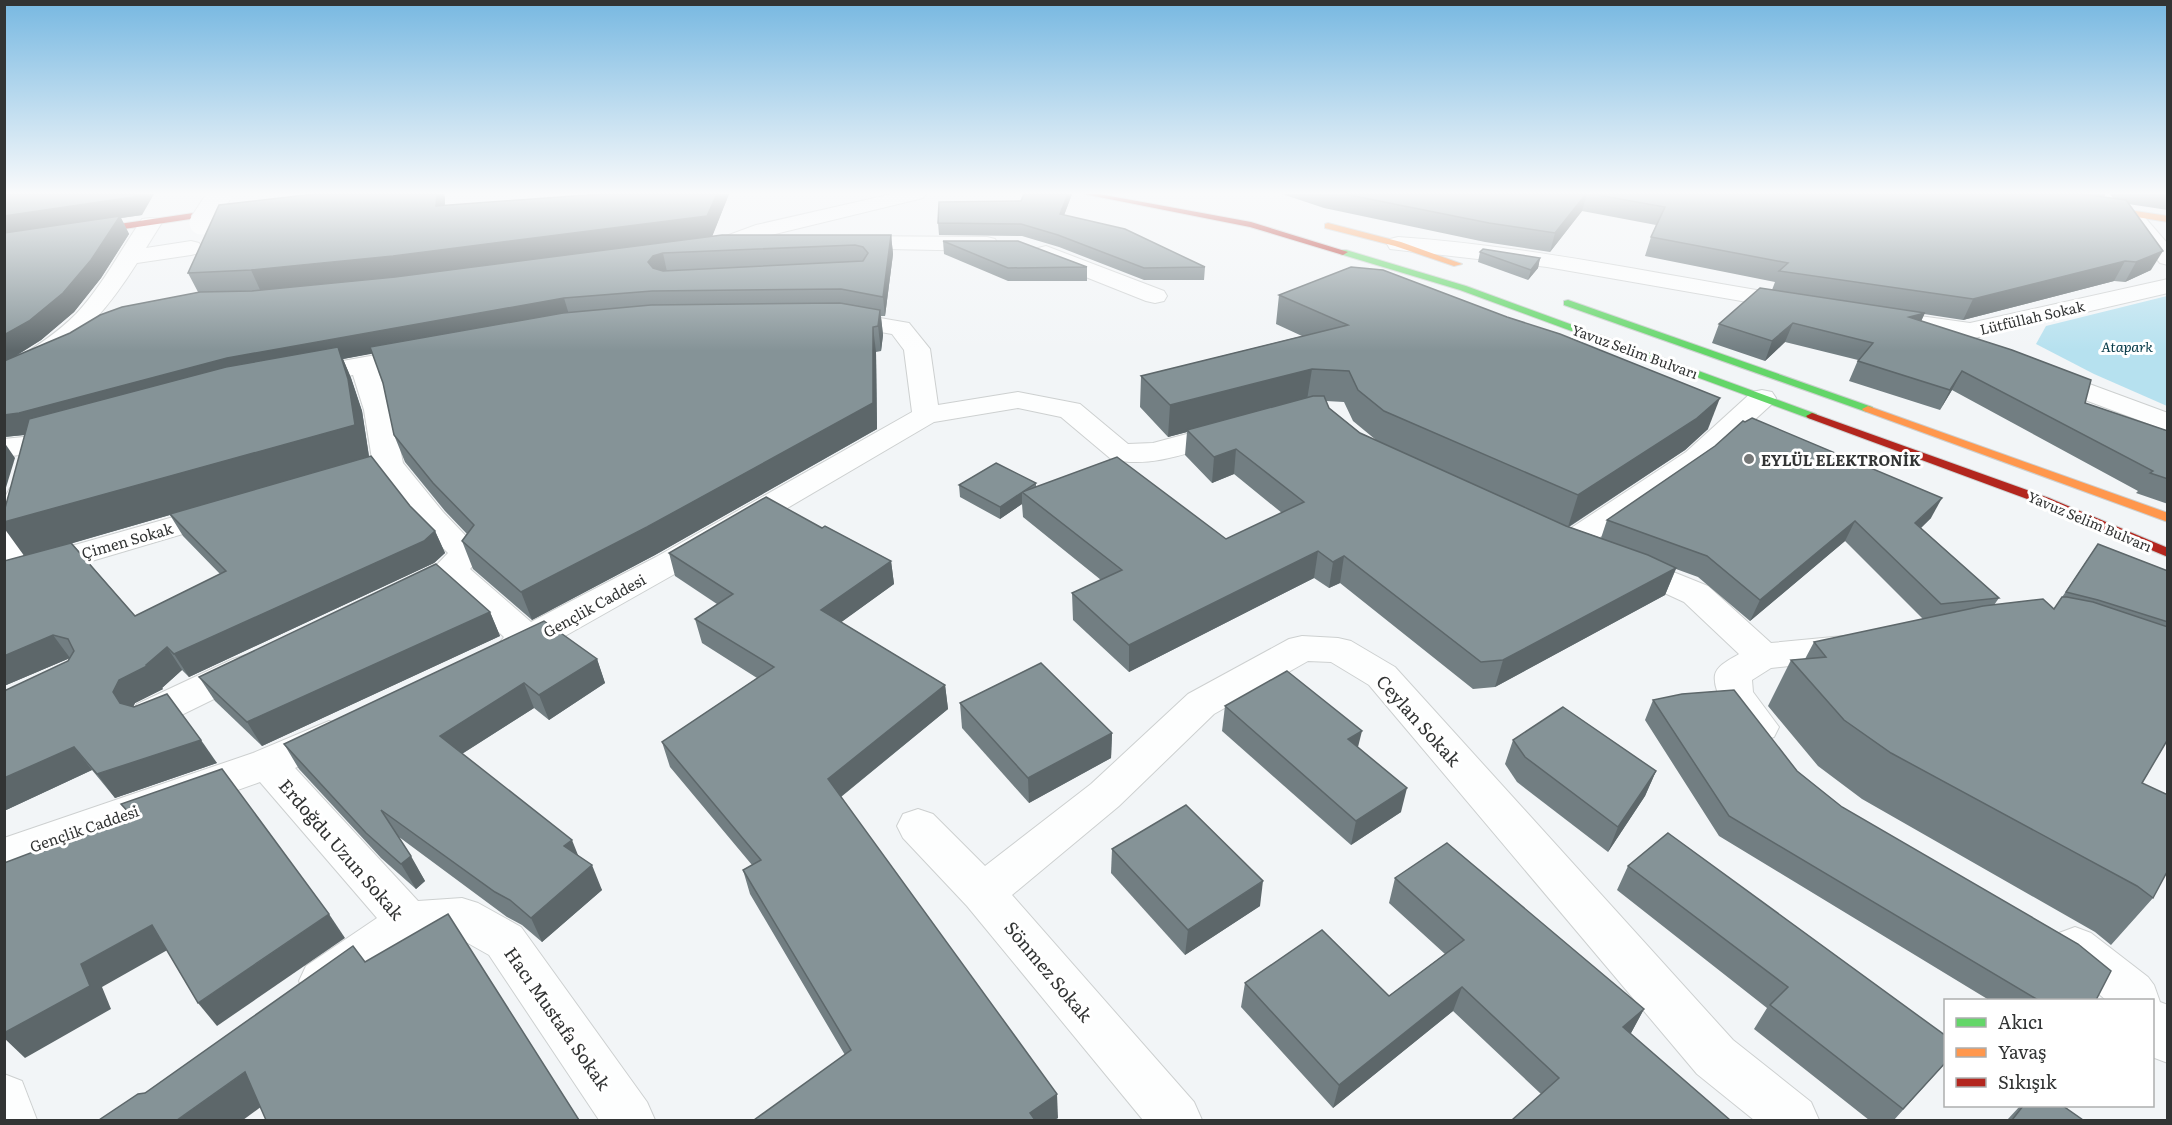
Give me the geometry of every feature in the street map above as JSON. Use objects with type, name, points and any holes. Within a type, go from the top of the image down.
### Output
[{"type":"main road","name":"Yavuz Selim Bulvarı","points":[[1323,246],[1463,288],[2045,501],[2168,553]]},
{"type":"main road","points":[[1405,246],[1475,271]]},
{"type":"main road","name":"Yavuz Selim Bulvarı","points":[[1552,298],[1785,379],[2168,518]]},
{"type":"street","points":[[30,364],[92,311],[135,246]]},
{"type":"street","points":[[840,246],[861,253],[987,246]]},
{"type":"street","points":[[1022,246],[1050,254],[1155,296]]},
{"type":"street","points":[[1448,246],[1526,257],[1816,307]]},
{"type":"street","points":[[2158,246],[2168,258]]},
{"type":"street","points":[[128,257],[191,248]]},
{"type":"street","name":"Lütfüllah Sokak","points":[[1864,315],[1970,331],[2168,286]]},
{"type":"street","points":[[838,311],[900,328],[917,349],[926,416]]},
{"type":"street","points":[[4,377],[72,346],[109,324]]},
{"type":"street","points":[[1970,331],[1995,350]]},
{"type":"street","points":[[284,380],[450,350]]},
{"type":"street","points":[[363,365],[378,410],[388,464],[432,519],[467,554],[447,572],[415,587]]},
{"type":"street","points":[[2023,366],[2168,423]]},
{"type":"street","points":[[1762,398],[1696,458],[1559,538],[1651,572],[1696,594],[1763,656]]},
{"type":"street","name":"Gençlik Caddesi","points":[[487,660],[529,640],[668,564],[926,416],[1018,400],[1070,411],[1121,453],[1154,452],[1253,425]]},
{"type":"street","points":[[4,448],[35,444],[91,429]]},
{"type":"street","points":[[4,566],[11,510],[35,444]]},
{"type":"street","points":[[309,487],[388,464]]},
{"type":"street","name":"Çimen Sokak","points":[[4,576],[241,507]]},
{"type":"street","points":[[447,572],[462,579],[529,640]]},
{"type":"street","points":[[1787,761],[1735,695],[1733,675],[1763,656],[1882,644]]},
{"type":"street","name":"Ceylan Sokak","points":[[983,893],[1105,795],[1201,704],[1302,648],[1338,650],[1382,676],[1715,1057],[1793,1120]]},
{"type":"street","points":[[150,714],[277,653]]},
{"type":"street","name":"Gençlik Caddesi","points":[[4,856],[267,764],[361,720]]},
{"type":"street","name":"Erdoğdu Uzun Sokak","points":[[267,764],[408,921],[292,1004]]},
{"type":"street","name":"Sönmez Sokak","points":[[918,826],[983,893],[1176,1120]]},
{"type":"street","name":"Hacı Mustafa Sokak","points":[[408,921],[462,917],[505,941],[629,1120]]},
{"type":"street","points":[[2048,930],[2078,948],[2131,992],[2136,999]]},
{"type":"street","points":[[2154,1023],[2168,1040]]},
{"type":"street","points":[[4,1099],[11,1120]]},
{"type":"green space","name":"Atapark","points":[[2167,296],[2167,406],[2094,374],[2036,344],[2046,326]]},
{"type":"building","points":[[4,246],[100,246],[63,293],[29,321],[4,335]]},
{"type":"building","points":[[200,246],[468,246],[251,270],[188,273]]},
{"type":"building","points":[[632,246],[819,246],[663,253],[653,256],[648,262],[653,268],[663,271],[863,261],[868,253],[861,246],[890,246],[883,297],[841,289],[652,291],[564,298],[227,358],[4,415],[4,361],[70,333],[100,315],[122,307],[200,292],[252,291],[395,277]]},
{"type":"building","points":[[956,246],[1033,246],[1087,267],[1008,268]]},
{"type":"building","points":[[1088,246],[1162,246],[1205,267],[1144,268]]},
{"type":"building","points":[[1701,246],[2160,246],[2163,251],[2136,262],[2125,261],[1973,299],[1779,271],[1788,263]]},
{"type":"building","points":[[1483,249],[1540,258],[1531,270],[1480,252]]},
{"type":"building","points":[[1351,267],[1383,270],[1507,317],[1560,334],[1720,398],[1696,419],[1578,495],[1384,411],[1358,390],[1349,371],[1312,369],[1170,405],[1141,376],[1348,325],[1279,295]]},
{"type":"building","points":[[1760,288],[1925,313],[1909,317],[2012,350],[2091,380],[2085,403],[2168,431],[2168,479],[2150,473],[2153,471],[1962,371],[1950,390],[1858,361],[1873,343],[1793,323],[1772,341],[1719,324]]},
{"type":"building","points":[[840,303],[880,310],[878,326],[873,327],[873,403],[647,527],[521,592],[462,541],[474,525],[433,483],[394,435],[383,383],[370,347],[563,313],[651,305]]},
{"type":"building","points":[[338,347],[348,379],[355,425],[4,522],[4,512],[29,419],[226,367]]},
{"type":"building","points":[[1313,396],[1324,396],[1329,408],[1360,433],[1566,526],[1648,555],[1676,568],[1503,660],[1481,662],[1344,556],[1333,562],[1318,551],[1129,645],[1072,593],[1122,570],[1022,492],[1117,457],[1226,539],[1304,502],[1236,449],[1214,457],[1187,430]]},
{"type":"building","points":[[1752,418],[1942,498],[1915,523],[1999,598],[1941,604],[1855,521],[1760,600],[1707,556],[1607,520],[1715,446],[1743,421]]},
{"type":"building","points":[[371,456],[410,506],[435,531],[424,541],[174,654],[167,647],[147,666],[119,680],[113,692],[120,703],[134,707],[167,694],[201,740],[97,774],[74,747],[4,778],[4,691],[68,661],[74,651],[68,639],[53,635],[4,656],[4,561],[71,543],[135,616],[226,571],[170,514]]},
{"type":"building","points":[[996,463],[1036,483],[1000,507],[959,485]]},
{"type":"building","points":[[766,497],[822,528],[825,526],[891,561],[821,610],[945,685],[828,779],[1057,1094],[1030,1113],[1035,1120],[754,1120],[851,1050],[743,870],[761,860],[662,742],[774,667],[695,619],[733,594],[669,553]]},
{"type":"building","points":[[2098,544],[2168,571],[2168,622],[2066,592]]},
{"type":"building","points":[[436,564],[490,612],[247,722],[199,677]]},
{"type":"building","points":[[2062,597],[2093,602],[2168,627],[2168,739],[2142,783],[2168,795],[2168,870],[2153,898],[2137,886],[1891,753],[1844,720],[1791,660],[1826,657],[1814,642],[1983,606],[2043,599],[2054,609]]},
{"type":"building","points":[[544,621],[597,659],[539,695],[524,683],[440,736],[572,840],[564,846],[592,865],[531,918],[510,900],[495,892],[381,810],[411,856],[401,864],[366,833],[284,744]]},
{"type":"building","points":[[1041,663],[1112,733],[1028,778],[960,703]]},
{"type":"building","points":[[1287,671],[1362,731],[1348,739],[1407,788],[1356,821],[1225,706]]},
{"type":"building","points":[[1734,690],[1797,771],[1842,807],[2078,944],[2111,971],[2097,999],[2036,999],[1729,816],[1653,700],[1682,694]]},
{"type":"building","points":[[1563,707],[1656,771],[1618,827],[1525,757],[1513,740]]},
{"type":"building","points":[[222,769],[329,914],[198,1003],[152,925],[81,964],[90,986],[4,1033],[4,863],[131,815],[121,804]]},
{"type":"building","points":[[1186,805],[1263,881],[1188,930],[1112,849]]},
{"type":"building","points":[[1668,833],[1944,1035],[1944,1064],[1903,1109],[1770,1005],[1788,987],[1628,866]]},
{"type":"building","points":[[1447,843],[1644,1009],[1623,1027],[1730,1120],[1512,1120],[1559,1078],[1462,987],[1339,1085],[1245,983],[1322,930],[1389,996],[1464,940],[1395,878]]},
{"type":"building","points":[[448,914],[579,1120],[266,1120],[245,1072],[177,1120],[99,1120],[138,1094],[145,1093],[353,946],[365,962]]},
{"type":"building","points":[[2022,1107],[2064,1107],[2083,1120],[2012,1120]]},
{"type":"traffic: fast","points":[[1343,252],[1463,288],[1812,416]]},
{"type":"traffic: fast","points":[[1568,303],[1868,409]]},
{"type":"traffic: slow","points":[[1405,246],[1457,264]]},
{"type":"traffic: slow","points":[[1868,409],[2168,518]]},
{"type":"traffic: jam","points":[[1324,246],[1343,252]]},
{"type":"traffic: jam","points":[[1812,416],[2045,501],[2168,553]]},
{"type":"place","name":"EYLÜL ELEKTRONİK","points":[[1749,459]]}]
